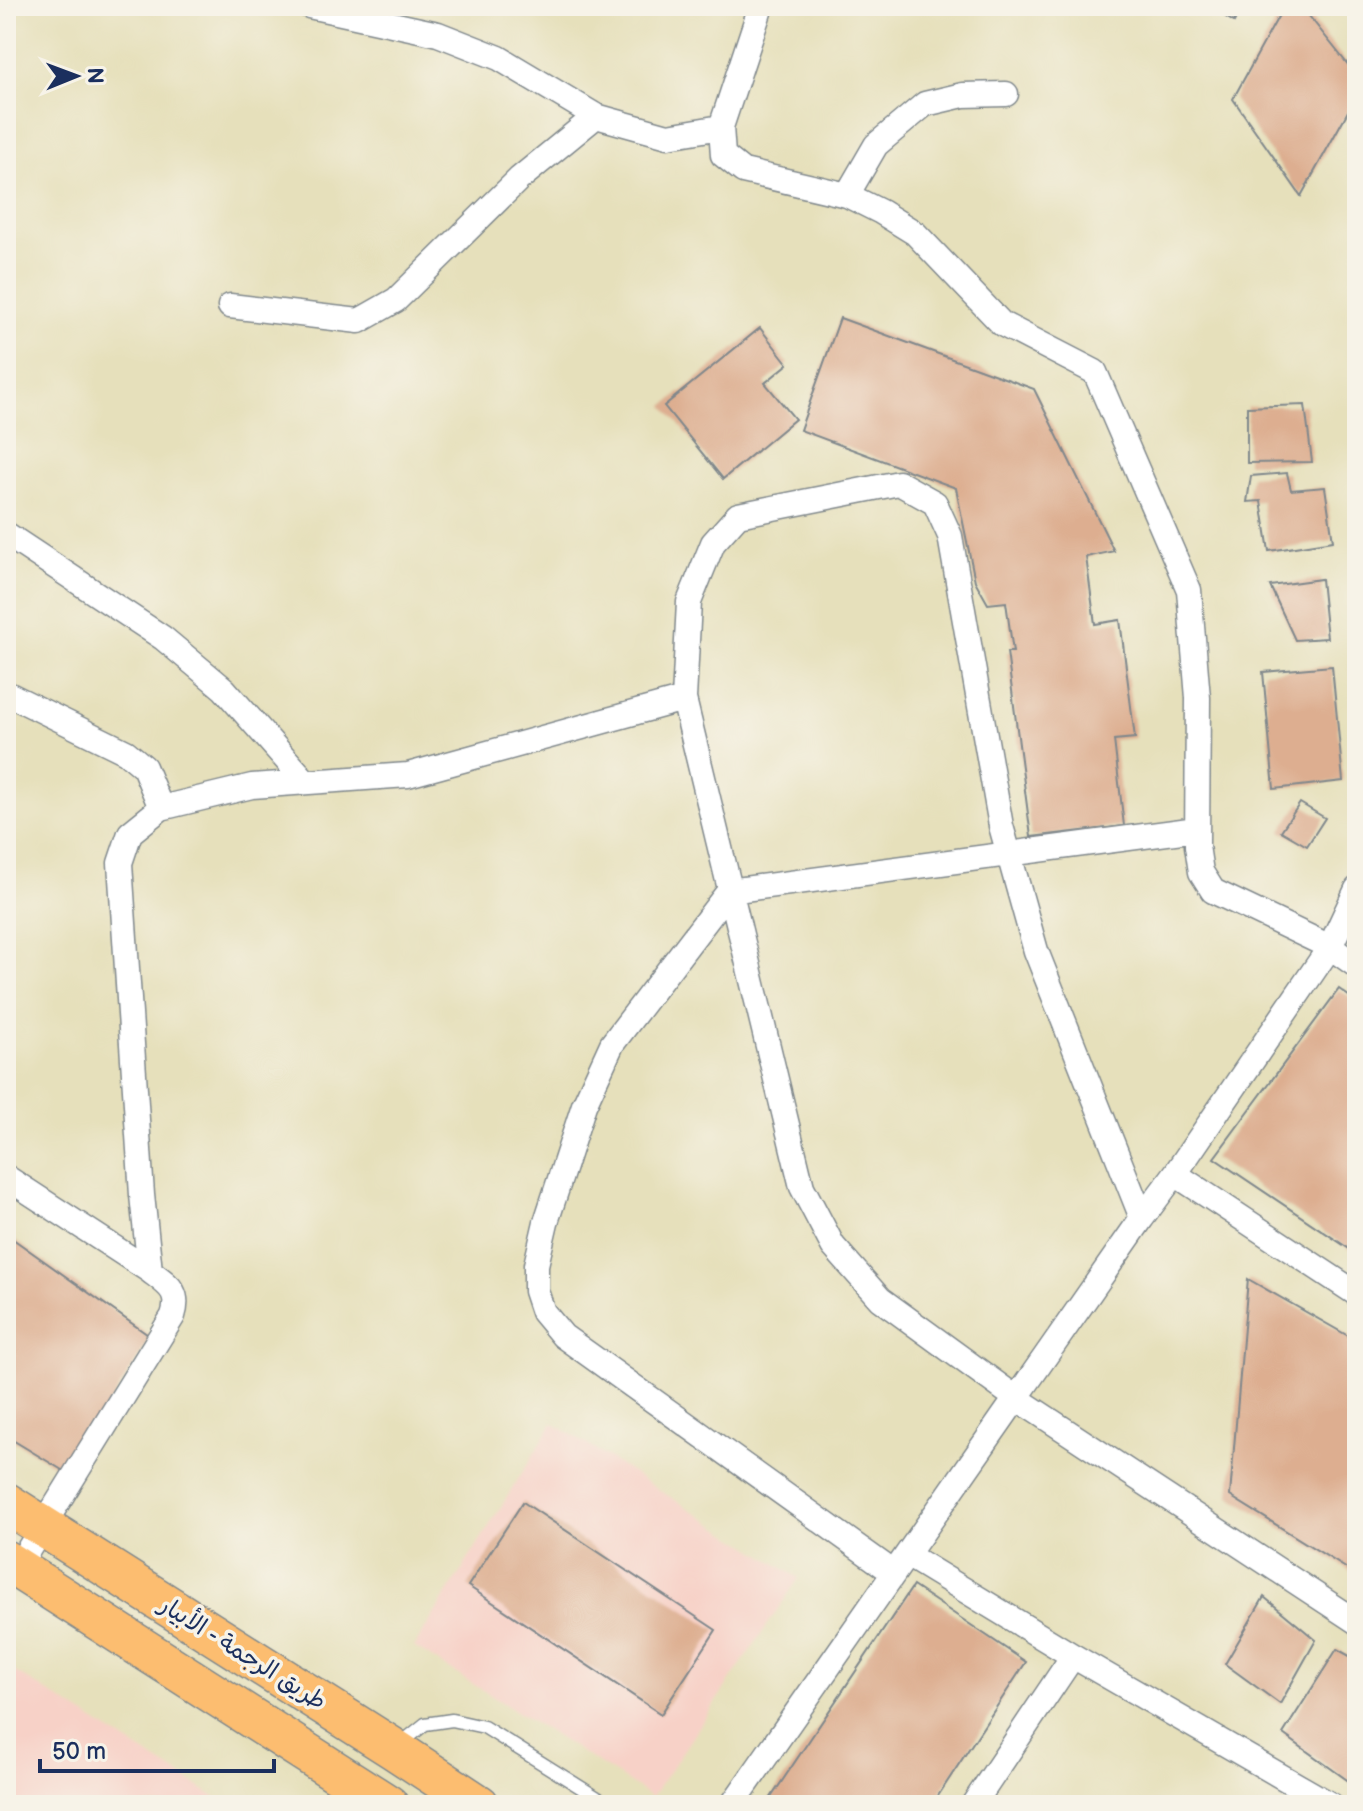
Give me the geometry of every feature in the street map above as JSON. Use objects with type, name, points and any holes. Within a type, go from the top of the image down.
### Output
[{"type":"highway","name":"طريق الرجمة - الأبيار","points":[[6,1503],[479,1805]]},
{"type":"highway","name":"طريق الرجمة - الأبيار","points":[[12,1565],[380,1803]]},
{"type":"street","points":[[309,6],[438,34],[499,58],[596,116],[668,136],[721,127]]},
{"type":"street","points":[[761,6],[721,127],[723,155],[743,171],[847,195],[881,212],[915,233],[1002,324],[1095,372],[1189,590],[1198,698],[1197,846],[1201,872],[1213,891],[1330,947],[1357,966]]},
{"type":"street","points":[[847,195],[876,145],[925,104],[963,95],[1006,94]]},
{"type":"street","points":[[230,306],[359,321],[396,300],[519,179],[596,116]]},
{"type":"street","points":[[1142,1218],[1036,951],[1001,826],[950,536],[935,503],[899,483],[738,515],[713,543],[689,602],[684,699],[802,1187],[833,1246],[880,1299],[1016,1398],[1357,1622]]},
{"type":"street","points":[[6,534],[163,638],[224,689],[306,782]]},
{"type":"street","points":[[6,693],[126,752],[144,767],[161,808]]},
{"type":"street","points":[[150,1271],[139,1164],[120,863],[130,833],[161,808],[252,786],[408,775],[684,699]]},
{"type":"street","points":[[1197,829],[729,891],[612,1044],[584,1105],[546,1222],[536,1265],[536,1291],[543,1312],[563,1336],[900,1564],[1073,1656],[1331,1805]]},
{"type":"street","points":[[732,1805],[1175,1174],[1330,947],[1357,889]]},
{"type":"street","points":[[1175,1174],[1357,1294]]},
{"type":"street","points":[[6,1177],[150,1271],[171,1288],[177,1305],[43,1527],[12,1565]]},
{"type":"street","points":[[973,1805],[1073,1656]]},
{"type":"street","points":[[380,1803],[394,1749]]},
{"type":"lane","points":[[394,1749],[425,1724],[452,1720],[484,1727],[609,1805]]},
{"type":"shaded area","points":[[553,1423],[799,1578],[652,1797],[414,1647]]},
{"type":"shaded area","points":[[6,1666],[228,1805],[6,1805]]},
{"type":"building","points":[[1208,6],[1242,6],[1234,22]]},
{"type":"building","points":[[1284,6],[1301,6],[1357,76],[1357,95],[1301,196],[1233,99]]},
{"type":"building","points":[[840,318],[1034,389],[1114,551],[1086,557],[1095,624],[1120,620],[1135,738],[1114,740],[1124,826],[1031,837],[1007,652],[1013,652],[1006,602],[988,604],[975,581],[956,488],[800,430]]},
{"type":"building","points":[[760,328],[788,364],[765,383],[795,419],[723,479],[664,406]]},
{"type":"building","points":[[1305,405],[1312,462],[1247,463],[1247,407]]},
{"type":"building","points":[[1287,473],[1291,490],[1325,487],[1333,541],[1269,551],[1261,501],[1247,502],[1251,476]]},
{"type":"building","points":[[1321,579],[1327,638],[1295,640],[1270,586]]},
{"type":"building","points":[[1332,666],[1343,781],[1274,789],[1263,672]]},
{"type":"building","points":[[1300,803],[1325,818],[1307,846],[1281,831]]},
{"type":"building","points":[[1339,989],[1357,1002],[1357,1254],[1214,1158]]},
{"type":"building","points":[[6,1234],[151,1337],[67,1473],[6,1436]]},
{"type":"building","points":[[1248,1279],[1357,1341],[1357,1575],[1230,1496]]},
{"type":"building","points":[[523,1502],[716,1630],[661,1714],[468,1586]]},
{"type":"building","points":[[913,1586],[1026,1662],[932,1805],[766,1805]]},
{"type":"building","points":[[1264,1597],[1316,1640],[1280,1704],[1225,1664]]},
{"type":"building","points":[[1337,1649],[1357,1660],[1357,1787],[1283,1734]]}]
